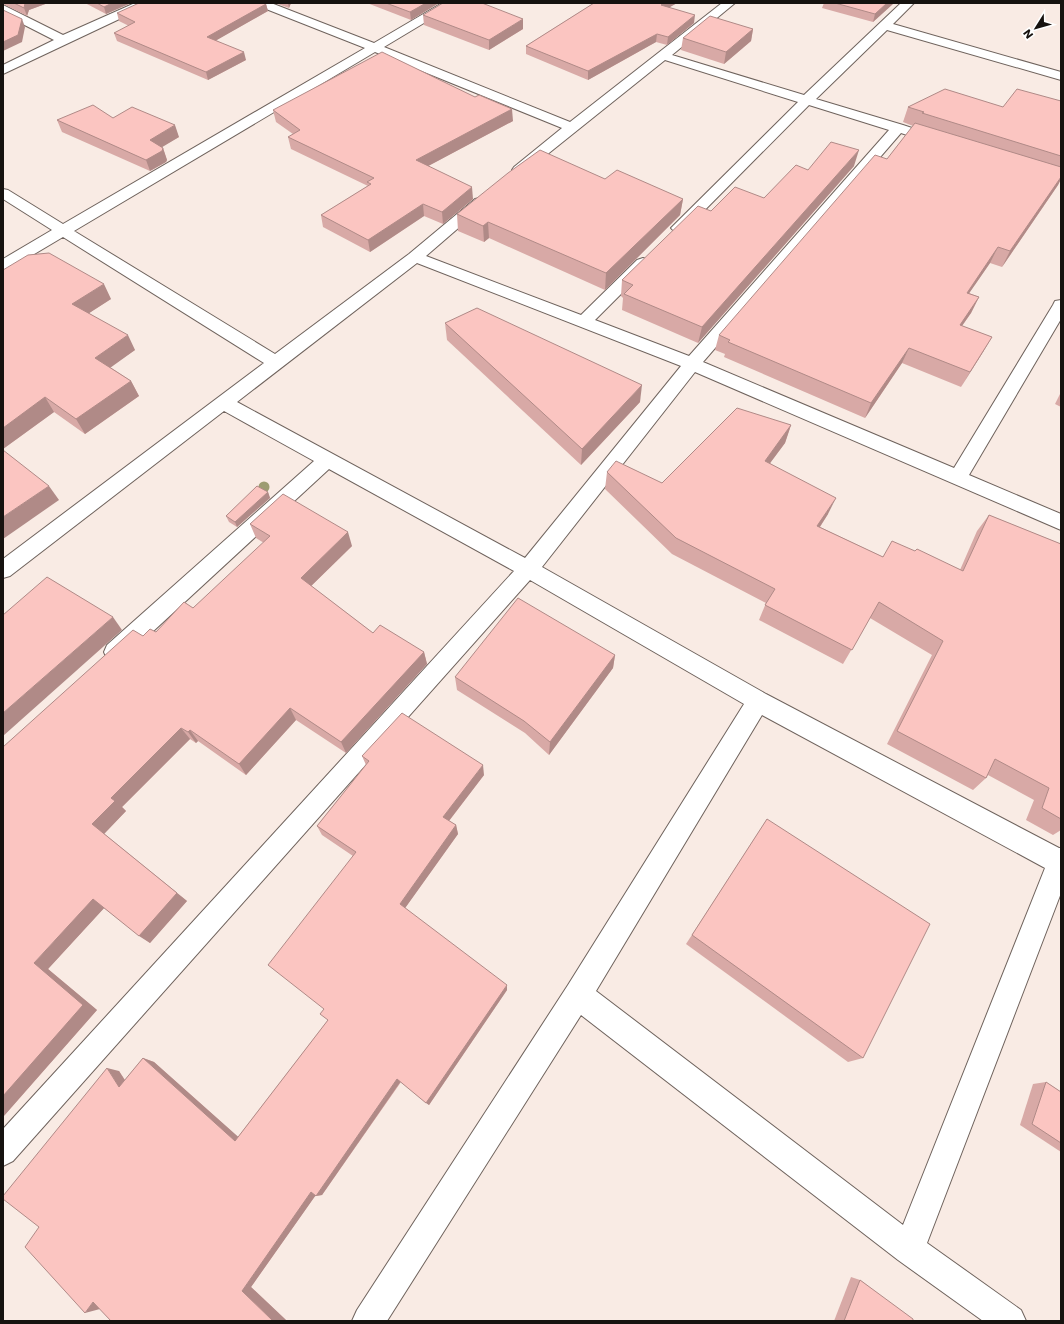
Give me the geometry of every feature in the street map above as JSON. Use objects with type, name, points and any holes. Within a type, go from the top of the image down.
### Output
[{"type":"street","points":[[3,70],[63,40],[145,3]]},
{"type":"street","points":[[260,3],[571,127]]},
{"type":"street","points":[[3,266],[64,232],[450,3]]},
{"type":"street","points":[[3,570],[415,257],[571,127],[664,56],[728,3]]},
{"type":"street","points":[[668,239],[806,100],[908,3]]},
{"type":"street","points":[[3,9],[63,40]]},
{"type":"street","points":[[885,26],[1061,76]]},
{"type":"street","points":[[664,56],[920,135]]},
{"type":"street","points":[[3,1152],[528,569],[692,364],[898,128]]},
{"type":"street","points":[[3,193],[276,363]]},
{"type":"street","points":[[584,322],[651,255]]},
{"type":"street","points":[[415,257],[692,364],[1061,522]]},
{"type":"street","points":[[958,477],[1061,305]]},
{"type":"street","points":[[224,403],[528,569],[758,701],[1061,861],[909,1249]]},
{"type":"street","points":[[103,663],[327,460]]},
{"type":"street","points":[[368,1321],[578,995],[758,701]]},
{"type":"street","points":[[578,995],[909,1249],[1010,1321]]},
{"type":"building","points":[[14,3],[25,3],[24,8]]},
{"type":"building","points":[[97,3],[112,3],[104,7]]},
{"type":"building","points":[[139,3],[266,4],[207,37],[244,52],[206,72],[114,33],[135,22],[117,13]]},
{"type":"building","points":[[386,3],[426,3],[410,12]]},
{"type":"building","points":[[443,3],[482,3],[523,19],[489,40],[423,15]]},
{"type":"building","points":[[594,3],[664,3],[661,5],[695,15],[668,37],[657,34],[588,71],[526,46]]},
{"type":"building","points":[[835,3],[887,3],[875,14]]},
{"type":"building","points":[[3,10],[22,19],[18,35],[3,42]]},
{"type":"building","points":[[710,16],[753,29],[726,52],[683,38]]},
{"type":"building","points":[[382,52],[475,97],[479,95],[512,109],[416,160],[472,187],[442,212],[423,204],[368,240],[321,215],[371,184],[367,182],[374,178],[288,137],[300,130],[273,110]]},
{"type":"building","points":[[945,89],[1003,107],[1017,89],[1061,101],[1061,156],[922,113],[924,112],[908,107]]},
{"type":"building","points":[[93,105],[113,118],[132,107],[175,125],[150,140],[163,148],[162,151],[146,160],[57,120]]},
{"type":"building","points":[[915,123],[1061,167],[1061,177],[1010,251],[998,247],[967,293],[979,297],[960,325],[992,337],[970,372],[909,348],[871,403],[728,342],[730,340],[719,335],[875,155],[887,159]]},
{"type":"building","points":[[831,142],[859,150],[702,327],[624,294],[633,285],[622,280],[698,206],[711,211],[735,187],[764,198],[796,165],[808,170]]},
{"type":"building","points":[[540,150],[605,179],[617,170],[683,199],[606,273],[488,222],[483,226],[457,214],[508,173]]},
{"type":"building","points":[[49,253],[104,284],[72,304],[128,335],[95,358],[131,381],[76,419],[45,397],[3,428],[3,270],[28,255]]},
{"type":"building","points":[[477,308],[642,385],[582,449],[445,323]]},
{"type":"building","points":[[737,408],[791,425],[765,461],[836,498],[817,526],[883,557],[892,541],[915,551],[917,549],[963,571],[989,515],[1061,544],[1061,819],[1042,808],[1049,788],[995,759],[986,778],[897,731],[943,641],[879,602],[852,650],[765,605],[775,589],[676,538],[607,472],[616,461],[662,483]]},
{"type":"building","points":[[3,450],[49,486],[3,517]]},
{"type":"building","points":[[257,486],[268,492],[235,522],[226,516]]},
{"type":"building","points":[[283,494],[348,532],[301,578],[373,633],[380,625],[424,652],[341,742],[290,708],[239,764],[190,730],[188,732],[181,728],[111,798],[115,801],[92,824],[177,893],[139,936],[93,899],[34,963],[83,1005],[3,1096],[3,747],[133,630],[143,636],[150,629],[156,632],[184,602],[193,608],[270,536],[250,524]]},
{"type":"building","points":[[47,577],[113,617],[3,713],[3,615]]},
{"type":"building","points":[[518,598],[615,655],[550,742],[524,721],[455,677]]},
{"type":"building","points":[[402,713],[483,765],[443,817],[456,825],[400,904],[507,985],[426,1103],[397,1079],[316,1196],[311,1192],[242,1291],[273,1321],[111,1321],[93,1302],[85,1313],[25,1247],[39,1227],[3,1199],[3,1196],[107,1068],[119,1087],[143,1058],[235,1141],[328,1020],[320,1014],[324,1009],[268,965],[356,852],[317,826],[369,761],[362,756]]},
{"type":"building","points":[[767,819],[930,924],[863,1058],[692,935]]},
{"type":"building","points":[[1046,1082],[1061,1092],[1061,1143],[1032,1124]]},
{"type":"building","points":[[860,1280],[913,1319],[913,1321],[844,1321]]}]
